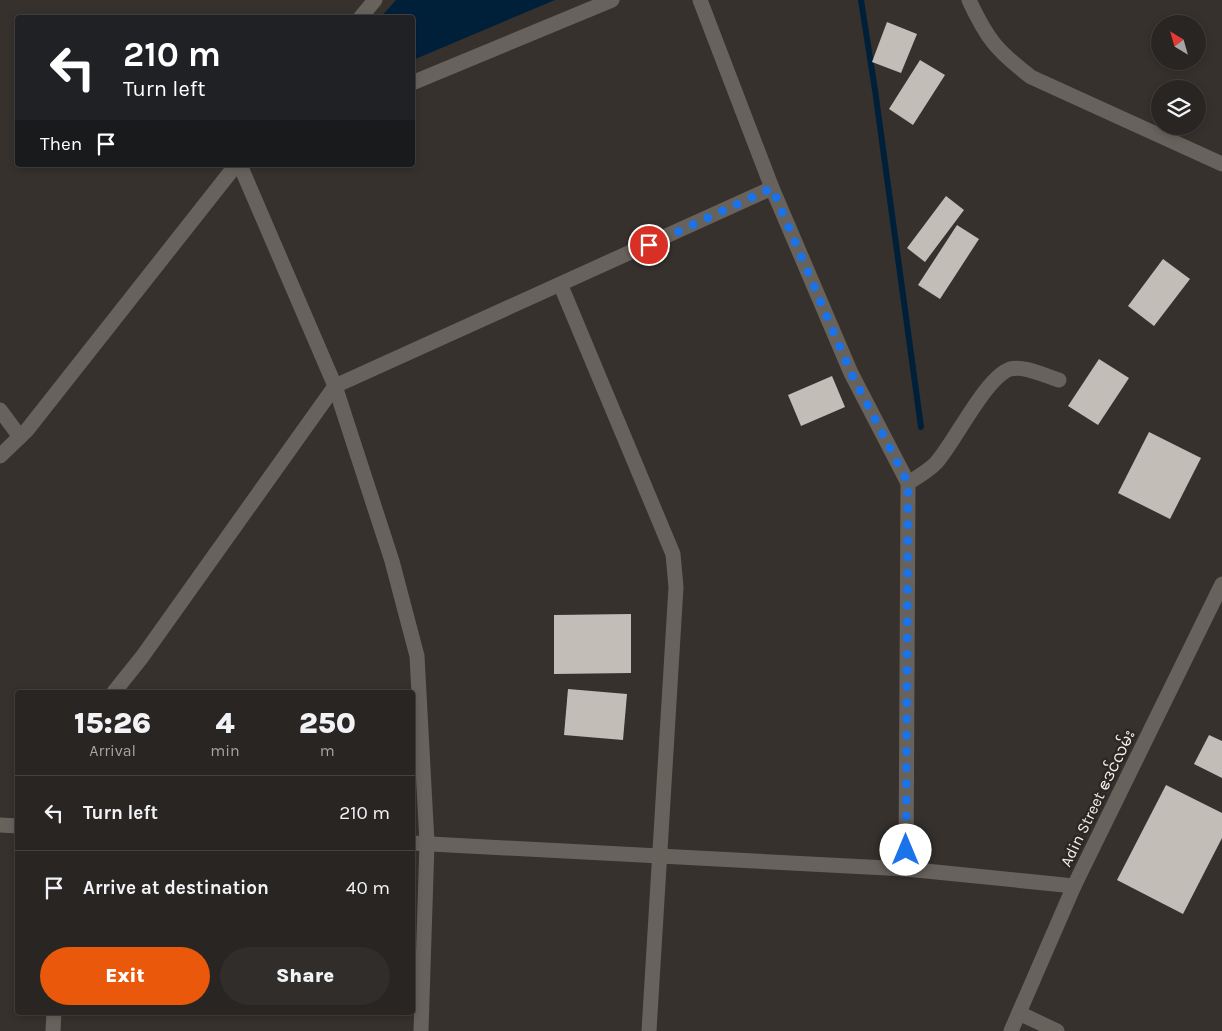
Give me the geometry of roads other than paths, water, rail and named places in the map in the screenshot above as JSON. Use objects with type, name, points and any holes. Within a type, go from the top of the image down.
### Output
[{"type":"street","points":[[362,15],[375,0]]},
{"type":"street","points":[[415,82],[612,0]]},
{"type":"street","points":[[700,0],[772,188],[851,373],[908,483],[906,870]]},
{"type":"street","points":[[968,0],[984,32],[1005,58],[1032,77],[1222,164]]},
{"type":"street","points":[[0,456],[20,437],[236,167]]},
{"type":"street","points":[[239,167],[335,386],[392,561],[417,656],[421,1031]]},
{"type":"street","points":[[116,690],[148,649],[335,386],[561,286],[772,188]]},
{"type":"street","points":[[561,286],[673,554],[676,587],[658,858],[649,1031]]},
{"type":"street","points":[[908,483],[936,462],[990,386],[1010,369],[1022,369],[1059,380]]},
{"type":"street","points":[[0,410],[20,437]]},
{"type":"street","name":"Adin Street ဧဒင်လမ်း","points":[[1011,1031],[1074,886],[1222,584]]},
{"type":"street","points":[[0,825],[15,826]]},
{"type":"street","points":[[420,843],[658,858],[906,870],[1074,886]]},
{"type":"street","points":[[1019,1013],[1057,1031]]},
{"type":"street","points":[[53,1031],[54,1015]]},
{"type":"water","points":[[396,0],[555,0],[415,59],[415,15],[383,15]]},
{"type":"waterway","points":[[861,0],[921,427]]}]
